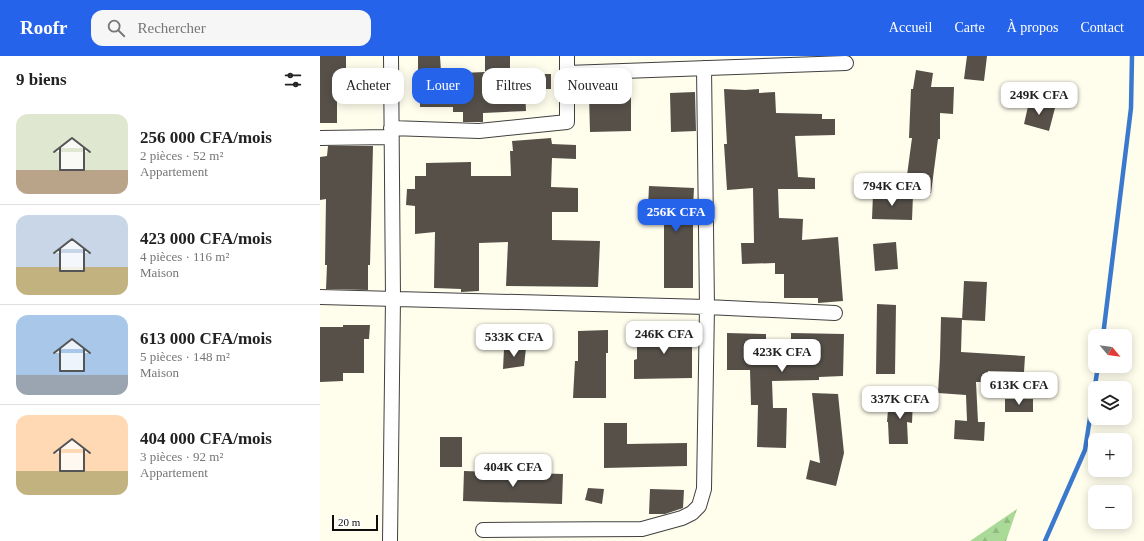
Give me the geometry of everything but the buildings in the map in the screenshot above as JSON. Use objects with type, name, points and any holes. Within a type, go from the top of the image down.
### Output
[{"type":"street","points":[[390,541],[393,298],[391,56]]},
{"type":"street","points":[[567,56],[567,68]]},
{"type":"street","points":[[632,71],[846,63]]},
{"type":"street","points":[[483,530],[642,529],[682,518],[692,513],[699,506],[704,489],[707,307],[704,68]]},
{"type":"street","points":[[320,138],[391,133],[479,131],[567,122],[567,104]]},
{"type":"street","points":[[320,296],[707,307],[835,313]]},
{"type":"green space","points":[[1017,509],[1006,541],[970,541]]},
{"type":"waterway","points":[[1104,329],[1131,108],[1132,56]]},
{"type":"waterway","points":[[1045,541],[1085,450],[1097,373]]}]
